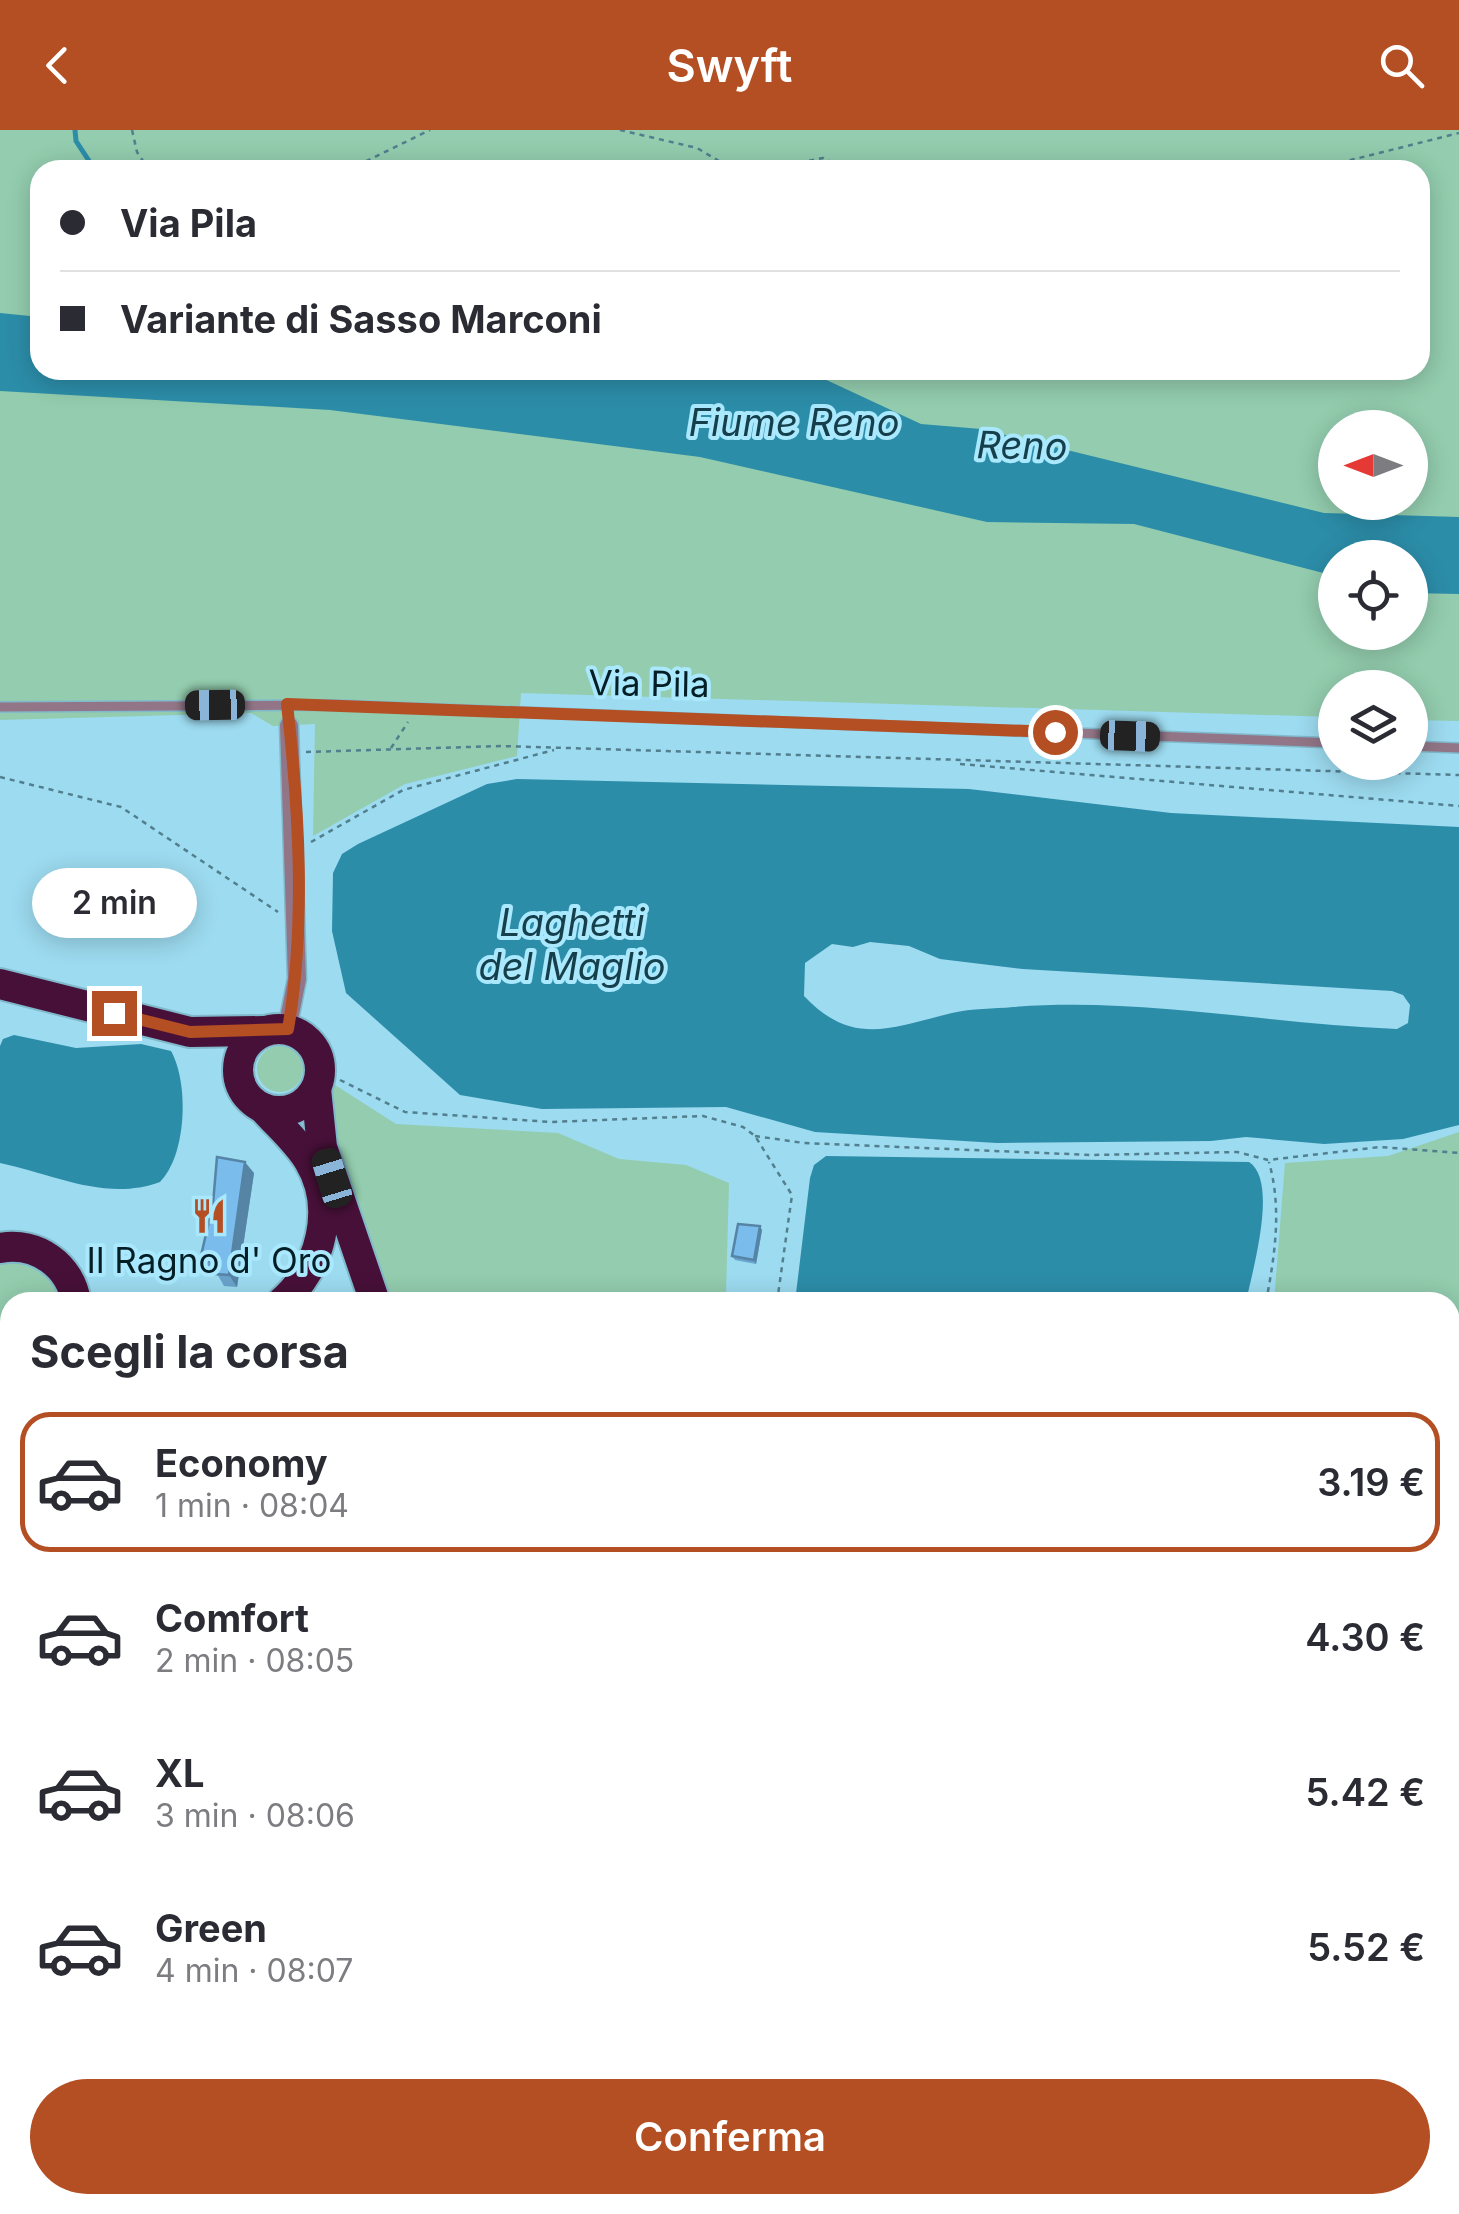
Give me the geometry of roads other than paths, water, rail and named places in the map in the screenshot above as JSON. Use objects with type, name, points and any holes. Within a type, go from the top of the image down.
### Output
[{"type":"highway","points":[[0,984],[190,1032],[276,1030],[314,1048],[322,1147],[372,1292]]},
{"type":"highway","points":[[238,1073],[244,1048],[276,1030]]},
{"type":"highway","points":[[190,1032],[218,1051],[238,1073],[246,1094],[309,1160],[322,1200],[320,1241],[312,1263],[290,1292]]},
{"type":"highway","points":[[263,1108],[287,1111],[299,1106],[318,1079]]},
{"type":"highway","points":[[0,1248],[26,1248],[43,1254],[69,1280],[74,1292]]},
{"type":"street","points":[[276,1030],[297,979],[289,726]]},
{"type":"lane","name":"Via Pila","points":[[0,708],[287,704],[1318,742]]},
{"type":"lane","points":[[287,704],[289,726]]},
{"type":"lane","points":[[1428,747],[1459,748]]},
{"type":"water","name":"Fiume Reno","points":[[0,313],[30,316],[30,380],[826,380],[921,424],[981,429],[1318,512],[1318,520],[1459,517],[1459,594],[1428,593],[1428,540],[1318,540],[1318,572],[1134,524],[987,522],[700,457],[330,410],[0,391]]},
{"type":"water","name":"Laghetti del Maglio","points":[[517,779],[969,789],[1171,813],[1459,827],[1459,1125],[1403,1139],[1324,1144],[1246,1137],[1211,1141],[997,1143],[815,1132],[726,1107],[542,1109],[460,1095],[346,993],[332,931],[333,873],[342,854],[358,844],[487,784]],"holes":[[[832,944],[909,946],[940,959],[1023,969],[1392,991],[1403,995],[1410,1005],[1408,1023],[1397,1029],[1157,1008],[1061,1005],[967,1010],[874,1029],[840,1023],[804,996],[805,963]]]},
{"type":"water","points":[[14,1035],[76,1048],[141,1044],[171,1051],[181,1081],[182,1118],[176,1155],[160,1182],[100,1188],[0,1163],[0,1046],[3,1039]]},
{"type":"water","points":[[826,1156],[1249,1162],[1258,1172],[1263,1207],[1248,1292],[796,1292],[814,1165]]},
{"type":"waterway","points":[[75,130],[76,141],[88,160]]},
{"type":"place","name":"Il Ragno d' Oro","points":[[209,1216]]},
{"type":"water label","name":"Reno","points":[[1022,446]]}]
